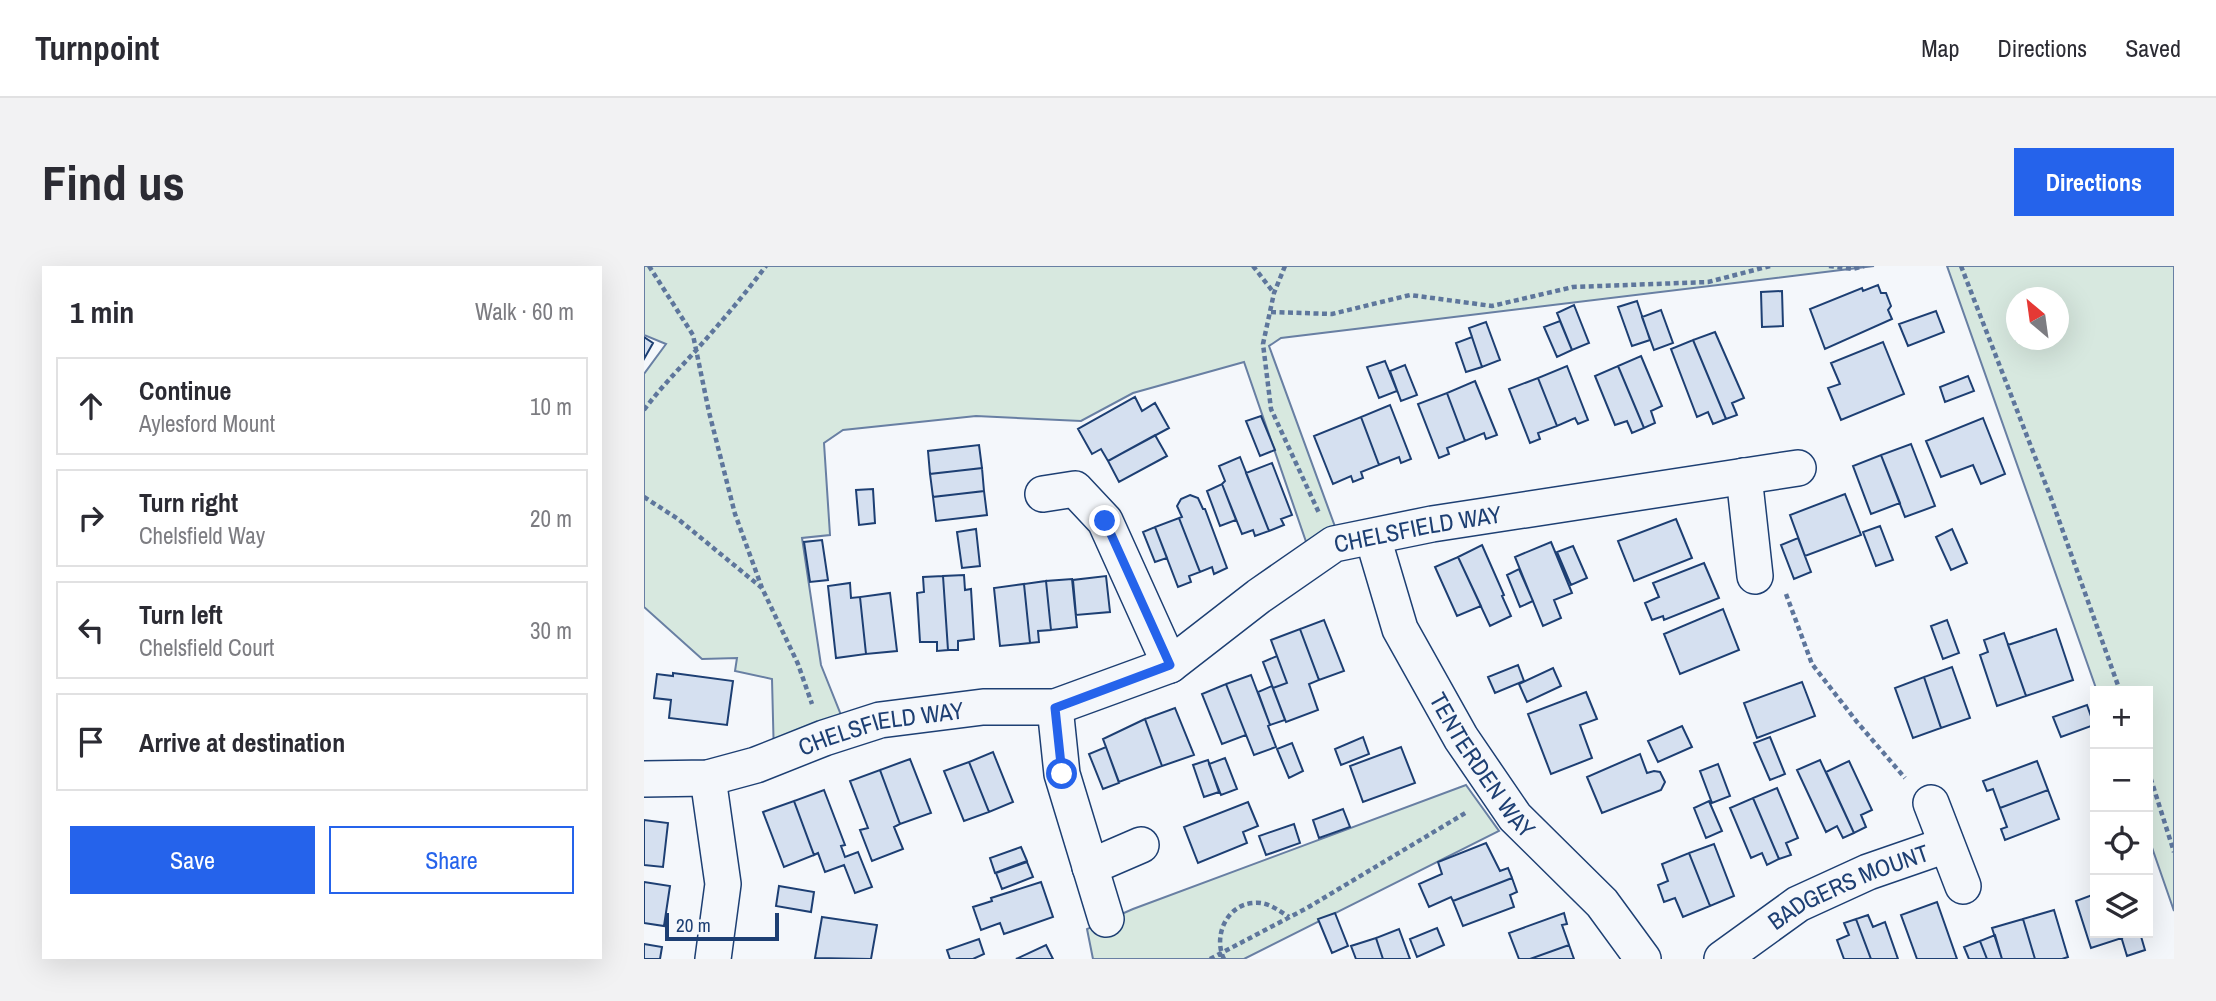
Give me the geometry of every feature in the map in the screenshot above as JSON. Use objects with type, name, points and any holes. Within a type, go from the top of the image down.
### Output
[{"type":"street","name":"CHELSFIELD WAY","points":[[644,779],[708,778],[756,765],[824,738],[880,720],[983,707],[1055,708],[1170,665],[1258,596],[1334,544],[1432,524],[1798,468]]},
{"type":"street","points":[[1744,476],[1755,576]]},
{"type":"street","points":[[1043,494],[1075,489],[1105,521],[1170,665]]},
{"type":"street","name":"TENTERDEN WAY","points":[[1373,538],[1401,629],[1461,738],[1515,817],[1602,903],[1643,959]]},
{"type":"street","points":[[1055,708],[1062,774],[1106,919]]},
{"type":"street","points":[[708,778],[723,884],[713,959]]},
{"type":"street","name":"BADGERS MOUNT","points":[[1931,803],[1963,886]]},
{"type":"street","points":[[1090,867],[1141,845]]},
{"type":"street","name":"BADGERS MOUNT","points":[[1722,959],[1798,904],[1868,872],[1946,845]]},
{"type":"path","points":[[649,266],[693,335],[735,514],[762,588],[799,664],[824,738]]},
{"type":"path","points":[[644,410],[661,386],[743,297],[765,266]]},
{"type":"path","points":[[1253,266],[1274,293]]},
{"type":"path","points":[[1285,266],[1274,293],[1263,344],[1271,409],[1334,544]]},
{"type":"path","points":[[1271,312],[1332,314],[1410,295],[1492,306],[1573,287],[1708,282],[1770,266]]},
{"type":"path","points":[[1829,266],[1853,269],[1864,266]]},
{"type":"path","points":[[1961,266],[2051,498],[2118,686]]},
{"type":"path","points":[[644,497],[678,519],[762,588]]},
{"type":"path","points":[[1786,592],[1812,663],[1908,782],[1931,803]]},
{"type":"path","points":[[2153,786],[2174,852]]},
{"type":"path","points":[[1210,959],[1307,908],[1499,794]]},
{"type":"path","points":[[1224,959],[1219,940],[1223,926],[1240,906],[1254,902],[1271,905],[1289,917]]},
{"type":"shaded area","points":[[644,266],[1874,266],[1281,338],[1269,346],[1341,543],[1312,559],[1244,362],[1133,393],[1081,421],[976,416],[843,430],[824,443],[830,535],[802,538],[821,665],[847,730],[774,758],[772,679],[735,671],[737,658],[702,659],[644,607],[644,374],[666,344],[644,335]]},
{"type":"shaded area","points":[[1947,266],[2174,266],[2174,911],[2153,850],[2153,686],[2095,686]]},
{"type":"shaded area","points":[[1466,785],[1499,831],[1244,959],[1093,959],[1087,929],[1133,909]]},
{"type":"building","points":[[1878,285],[1881,293],[1886,293],[1892,319],[1825,349],[1810,309],[1862,288],[1863,291]]},
{"type":"building","points":[[1782,291],[1783,326],[1762,327],[1761,292]]},
{"type":"building","points":[[1637,301],[1650,340],[1632,346],[1618,307]]},
{"type":"building","points":[[1574,305],[1589,343],[1572,350],[1557,313]]},
{"type":"building","points":[[1661,310],[1673,343],[1654,350],[1642,317]]},
{"type":"building","points":[[1936,311],[1944,332],[1908,346],[1899,324]]},
{"type":"building","points":[[1560,321],[1572,350],[1557,357],[1544,327]]},
{"type":"building","points":[[1486,322],[1500,360],[1482,367],[1469,328]]},
{"type":"building","points":[[1715,332],[1744,398],[1732,403],[1737,415],[1726,419],[1693,340]]},
{"type":"building","points":[[644,337],[653,343],[644,359]]},
{"type":"building","points":[[1472,337],[1482,367],[1466,372],[1456,343]]},
{"type":"building","points":[[1693,340],[1726,419],[1713,424],[1708,412],[1697,417],[1671,349]]},
{"type":"building","points":[[1883,342],[1904,394],[1841,420],[1828,388],[1840,384],[1831,363]]},
{"type":"building","points":[[1641,356],[1662,406],[1651,411],[1655,423],[1644,428],[1618,366]]},
{"type":"building","points":[[1385,361],[1397,391],[1379,398],[1367,367]]},
{"type":"building","points":[[1405,365],[1417,395],[1401,401],[1390,371]]},
{"type":"building","points":[[1567,366],[1588,420],[1578,424],[1575,418],[1557,426],[1538,378]]},
{"type":"building","points":[[1618,366],[1644,428],[1632,433],[1627,421],[1615,425],[1595,376]]},
{"type":"building","points":[[1968,376],[1974,391],[1945,402],[1940,387]]},
{"type":"building","points":[[1538,378],[1557,426],[1538,433],[1540,439],[1530,443],[1509,389]]},
{"type":"building","points":[[1475,381],[1497,435],[1486,439],[1484,433],[1465,441],[1447,393]]},
{"type":"building","points":[[1447,393],[1465,441],[1447,448],[1449,454],[1439,458],[1418,404]]},
{"type":"building","points":[[1135,397],[1142,411],[1155,403],[1169,428],[1108,461],[1101,449],[1092,454],[1078,429]]},
{"type":"building","points":[[1390,405],[1411,459],[1401,463],[1399,457],[1379,465],[1361,417]]},
{"type":"building","points":[[1261,416],[1275,450],[1260,456],[1246,421]]},
{"type":"building","points":[[1361,417],[1379,465],[1361,472],[1363,478],[1353,482],[1351,476],[1333,484],[1314,436]]},
{"type":"building","points":[[1983,418],[2005,474],[1981,484],[1973,465],[1941,477],[1926,441]]},
{"type":"building","points":[[1155,435],[1167,456],[1119,482],[1108,461]]},
{"type":"building","points":[[1911,444],[1935,506],[1905,517],[1881,455]]},
{"type":"building","points":[[979,445],[982,468],[930,474],[928,451]]},
{"type":"building","points":[[1881,455],[1900,503],[1871,514],[1853,466]]},
{"type":"building","points":[[1240,457],[1269,531],[1255,536],[1253,530],[1242,534],[1222,484],[1225,481],[1219,466]]},
{"type":"building","points":[[1272,463],[1292,515],[1281,519],[1284,525],[1269,531],[1246,473]]},
{"type":"building","points":[[982,468],[984,491],[933,497],[930,474]]},
{"type":"building","points":[[1222,484],[1236,520],[1220,526],[1207,491]]},
{"type":"building","points":[[873,489],[875,523],[859,525],[856,490]]},
{"type":"building","points":[[984,491],[987,515],[936,521],[933,497]]},
{"type":"building","points":[[1845,494],[1861,535],[1805,556],[1790,515]]},
{"type":"building","points":[[1190,495],[1198,498],[1205,509],[1227,568],[1214,574],[1212,567],[1200,572],[1179,518],[1182,517],[1177,506],[1181,499]]},
{"type":"building","points":[[1179,518],[1200,572],[1189,576],[1191,582],[1178,587],[1155,527]]},
{"type":"building","points":[[1676,519],[1692,558],[1634,581],[1618,541]]},
{"type":"building","points":[[1880,526],[1893,560],[1876,566],[1863,532]]},
{"type":"building","points":[[1155,527],[1167,558],[1155,562],[1143,532]]},
{"type":"building","points":[[976,529],[980,566],[962,568],[957,532]]},
{"type":"building","points":[[1952,529],[1967,563],[1951,570],[1936,537]]},
{"type":"building","points":[[1798,538],[1811,572],[1794,579],[1781,545]]},
{"type":"building","points":[[822,540],[828,580],[810,582],[804,542]]},
{"type":"building","points":[[1551,542],[1572,593],[1554,600],[1561,618],[1543,626],[1515,557]]},
{"type":"building","points":[[1482,545],[1511,616],[1490,626],[1458,557]]},
{"type":"building","points":[[1573,546],[1587,578],[1571,585],[1557,552]]},
{"type":"building","points":[[1458,557],[1481,606],[1457,616],[1435,567]]},
{"type":"building","points":[[1704,563],[1719,598],[1664,620],[1663,616],[1652,620],[1645,603],[1659,597],[1653,583]]},
{"type":"building","points":[[1519,569],[1533,601],[1520,607],[1507,575]]},
{"type":"building","points":[[964,575],[965,590],[971,589],[974,639],[958,641],[958,650],[948,650],[943,576]]},
{"type":"building","points":[[943,576],[948,650],[937,651],[937,642],[920,642],[917,593],[924,592],[923,577]]},
{"type":"building","points":[[1106,576],[1110,612],[1076,615],[1073,580]]},
{"type":"building","points":[[1072,579],[1077,627],[1051,630],[1046,581]]},
{"type":"building","points":[[1046,581],[1051,630],[1038,631],[1039,642],[1030,643],[1024,584]]},
{"type":"building","points":[[850,583],[851,598],[860,597],[866,654],[836,658],[828,586]]},
{"type":"building","points":[[1024,584],[1030,643],[1000,646],[994,588]]},
{"type":"building","points":[[890,593],[897,651],[866,654],[860,597]]},
{"type":"building","points":[[1723,609],[1739,650],[1680,674],[1664,634]]},
{"type":"building","points":[[1324,620],[1344,671],[1319,680],[1300,629]]},
{"type":"building","points":[[1947,620],[1959,653],[1943,659],[1931,626]]},
{"type":"building","points":[[1300,629],[1319,680],[1309,684],[1318,710],[1286,722],[1273,688],[1287,683],[1271,640]]},
{"type":"building","points":[[2056,629],[2073,680],[2026,696],[2008,645]]},
{"type":"building","points":[[2004,633],[2026,696],[1997,706],[1980,655],[1988,652],[1984,640]]},
{"type":"building","points":[[1277,656],[1287,683],[1273,688],[1263,662]]},
{"type":"building","points":[[1518,665],[1524,681],[1495,693],[1488,677]]},
{"type":"building","points":[[1952,667],[1970,718],[1941,728],[1924,677]]},
{"type":"building","points":[[1553,668],[1561,686],[1527,702],[1519,684]]},
{"type":"building","points":[[673,673],[733,681],[727,725],[669,718],[671,700],[654,698],[657,674],[673,676]]},
{"type":"building","points":[[1251,675],[1276,747],[1254,755],[1226,684]]},
{"type":"building","points":[[1924,677],[1941,728],[1913,738],[1895,688]]},
{"type":"building","points":[[1802,682],[1815,716],[1757,738],[1744,703]]},
{"type":"building","points":[[1226,684],[1246,735],[1222,744],[1202,694]]},
{"type":"building","points":[[1272,686],[1285,720],[1270,725],[1258,692]]},
{"type":"building","points":[[1586,692],[1597,719],[1580,725],[1592,758],[1551,774],[1528,714]]},
{"type":"building","points":[[2087,705],[2090,726],[2061,737],[2053,717]]},
{"type":"building","points":[[1175,708],[1194,755],[1162,766],[1145,719]]},
{"type":"building","points":[[1145,719],[1162,766],[1119,782],[1103,739]]},
{"type":"building","points":[[1682,726],[1692,747],[1658,762],[1648,741]]},
{"type":"building","points":[[1363,737],[1369,754],[1341,765],[1335,749]]},
{"type":"building","points":[[1770,737],[1785,774],[1770,780],[1754,743]]},
{"type":"building","points":[[1292,743],[1303,771],[1289,778],[1277,749]]},
{"type":"building","points":[[1106,747],[1119,783],[1103,789],[1089,754]]},
{"type":"building","points":[[1401,747],[1415,783],[1363,802],[1350,766]]},
{"type":"building","points":[[993,752],[1013,802],[989,812],[969,762]]},
{"type":"building","points":[[1640,754],[1647,773],[1660,772],[1665,782],[1661,790],[1602,813],[1587,777]]},
{"type":"building","points":[[1225,758],[1237,789],[1221,795],[1209,764]]},
{"type":"building","points":[[910,759],[931,813],[900,824],[880,770]]},
{"type":"building","points":[[1208,760],[1219,792],[1204,797],[1193,765]]},
{"type":"building","points":[[1820,760],[1854,833],[1843,838],[1837,826],[1826,832],[1797,770]]},
{"type":"building","points":[[1849,761],[1872,810],[1861,815],[1866,827],[1854,833],[1826,772]]},
{"type":"building","points":[[2037,761],[2048,790],[2000,808],[1993,789],[1987,791],[1983,781]]},
{"type":"building","points":[[969,762],[989,812],[964,821],[944,771]]},
{"type":"building","points":[[1718,764],[1730,796],[1712,803],[1700,771]]},
{"type":"building","points":[[880,770],[900,824],[894,827],[903,849],[872,861],[860,830],[868,828],[850,781]]},
{"type":"building","points":[[1777,788],[1798,838],[1786,843],[1791,855],[1779,859],[1753,798]]},
{"type":"building","points":[[824,790],[845,845],[841,846],[845,857],[858,852],[872,887],[855,893],[844,865],[825,872],[818,853],[814,855],[794,801]]},
{"type":"building","points":[[2048,790],[2059,819],[2005,840],[2001,829],[2007,827],[2000,808]]},
{"type":"building","points":[[1753,798],[1779,859],[1767,865],[1762,853],[1751,858],[1730,808]]},
{"type":"building","points":[[794,801],[814,855],[784,867],[763,812]]},
{"type":"building","points":[[1709,801],[1722,831],[1706,838],[1694,808]]},
{"type":"building","points":[[1248,802],[1258,826],[1243,832],[1247,843],[1198,863],[1184,827]]},
{"type":"building","points":[[1343,809],[1350,827],[1319,838],[1313,820]]},
{"type":"building","points":[[644,820],[668,823],[663,867],[644,865]]},
{"type":"building","points":[[1294,824],[1300,843],[1266,855],[1259,836]]},
{"type":"building","points":[[1486,843],[1500,871],[1508,868],[1512,878],[1453,901],[1451,897],[1429,907],[1419,884],[1442,874],[1438,862]]},
{"type":"building","points":[[1714,844],[1734,896],[1710,906],[1689,853]]},
{"type":"building","points":[[1021,847],[1027,861],[995,873],[990,858]]},
{"type":"building","points":[[1689,853],[1710,906],[1683,917],[1675,898],[1664,902],[1658,885],[1668,881],[1662,864]]},
{"type":"building","points":[[1027,862],[1033,877],[1002,889],[996,873]]},
{"type":"building","points":[[1512,878],[1517,892],[1510,895],[1514,907],[1463,926],[1453,901]]},
{"type":"building","points":[[644,882],[670,886],[664,926],[644,923]]},
{"type":"building","points":[[1041,882],[1053,917],[1004,934],[1000,923],[981,930],[973,907],[992,901],[991,898]]},
{"type":"building","points":[[779,886],[814,892],[811,912],[776,906]]},
{"type":"building","points":[[2090,896],[2090,938],[2122,938],[2091,948],[2076,901]]},
{"type":"building","points":[[1937,902],[1957,959],[1917,959],[1901,915]]},
{"type":"building","points":[[2054,910],[2068,957],[2035,959],[2023,919]]},
{"type":"building","points":[[1335,913],[1348,946],[1332,953],[1318,919]]},
{"type":"building","points":[[1564,913],[1567,924],[1562,925],[1569,945],[1530,959],[1519,959],[1509,933]]},
{"type":"building","points":[[1868,915],[1873,927],[1885,922],[1898,959],[1871,959],[1856,919]]},
{"type":"building","points":[[822,917],[877,925],[871,959],[815,958]]},
{"type":"building","points":[[1856,919],[1871,959],[1844,959],[1837,940],[1849,935],[1844,923]]},
{"type":"building","points":[[2023,919],[2035,959],[2002,959],[1992,928]]},
{"type":"building","points":[[1437,928],[1444,945],[1417,957],[1410,939]]},
{"type":"building","points":[[1399,929],[1410,959],[1383,959],[1376,938]]},
{"type":"building","points":[[1995,935],[2002,959],[1987,959],[1980,941]]},
{"type":"building","points":[[1376,938],[1383,959],[1356,959],[1351,946]]},
{"type":"building","points":[[2122,938],[2141,938],[2145,950],[2127,956]]},
{"type":"building","points":[[979,939],[984,954],[973,959],[950,959],[947,950]]},
{"type":"building","points":[[1980,941],[1987,959],[1969,959],[1964,947]]},
{"type":"building","points":[[644,944],[662,947],[660,959],[644,959]]},
{"type":"building","points":[[1046,945],[1053,959],[1016,959]]},
{"type":"building","points":[[1569,945],[1574,959],[1530,959]]},
{"type":"route","points":[[1062,774],[1055,708],[1170,665],[1105,521]]}]
